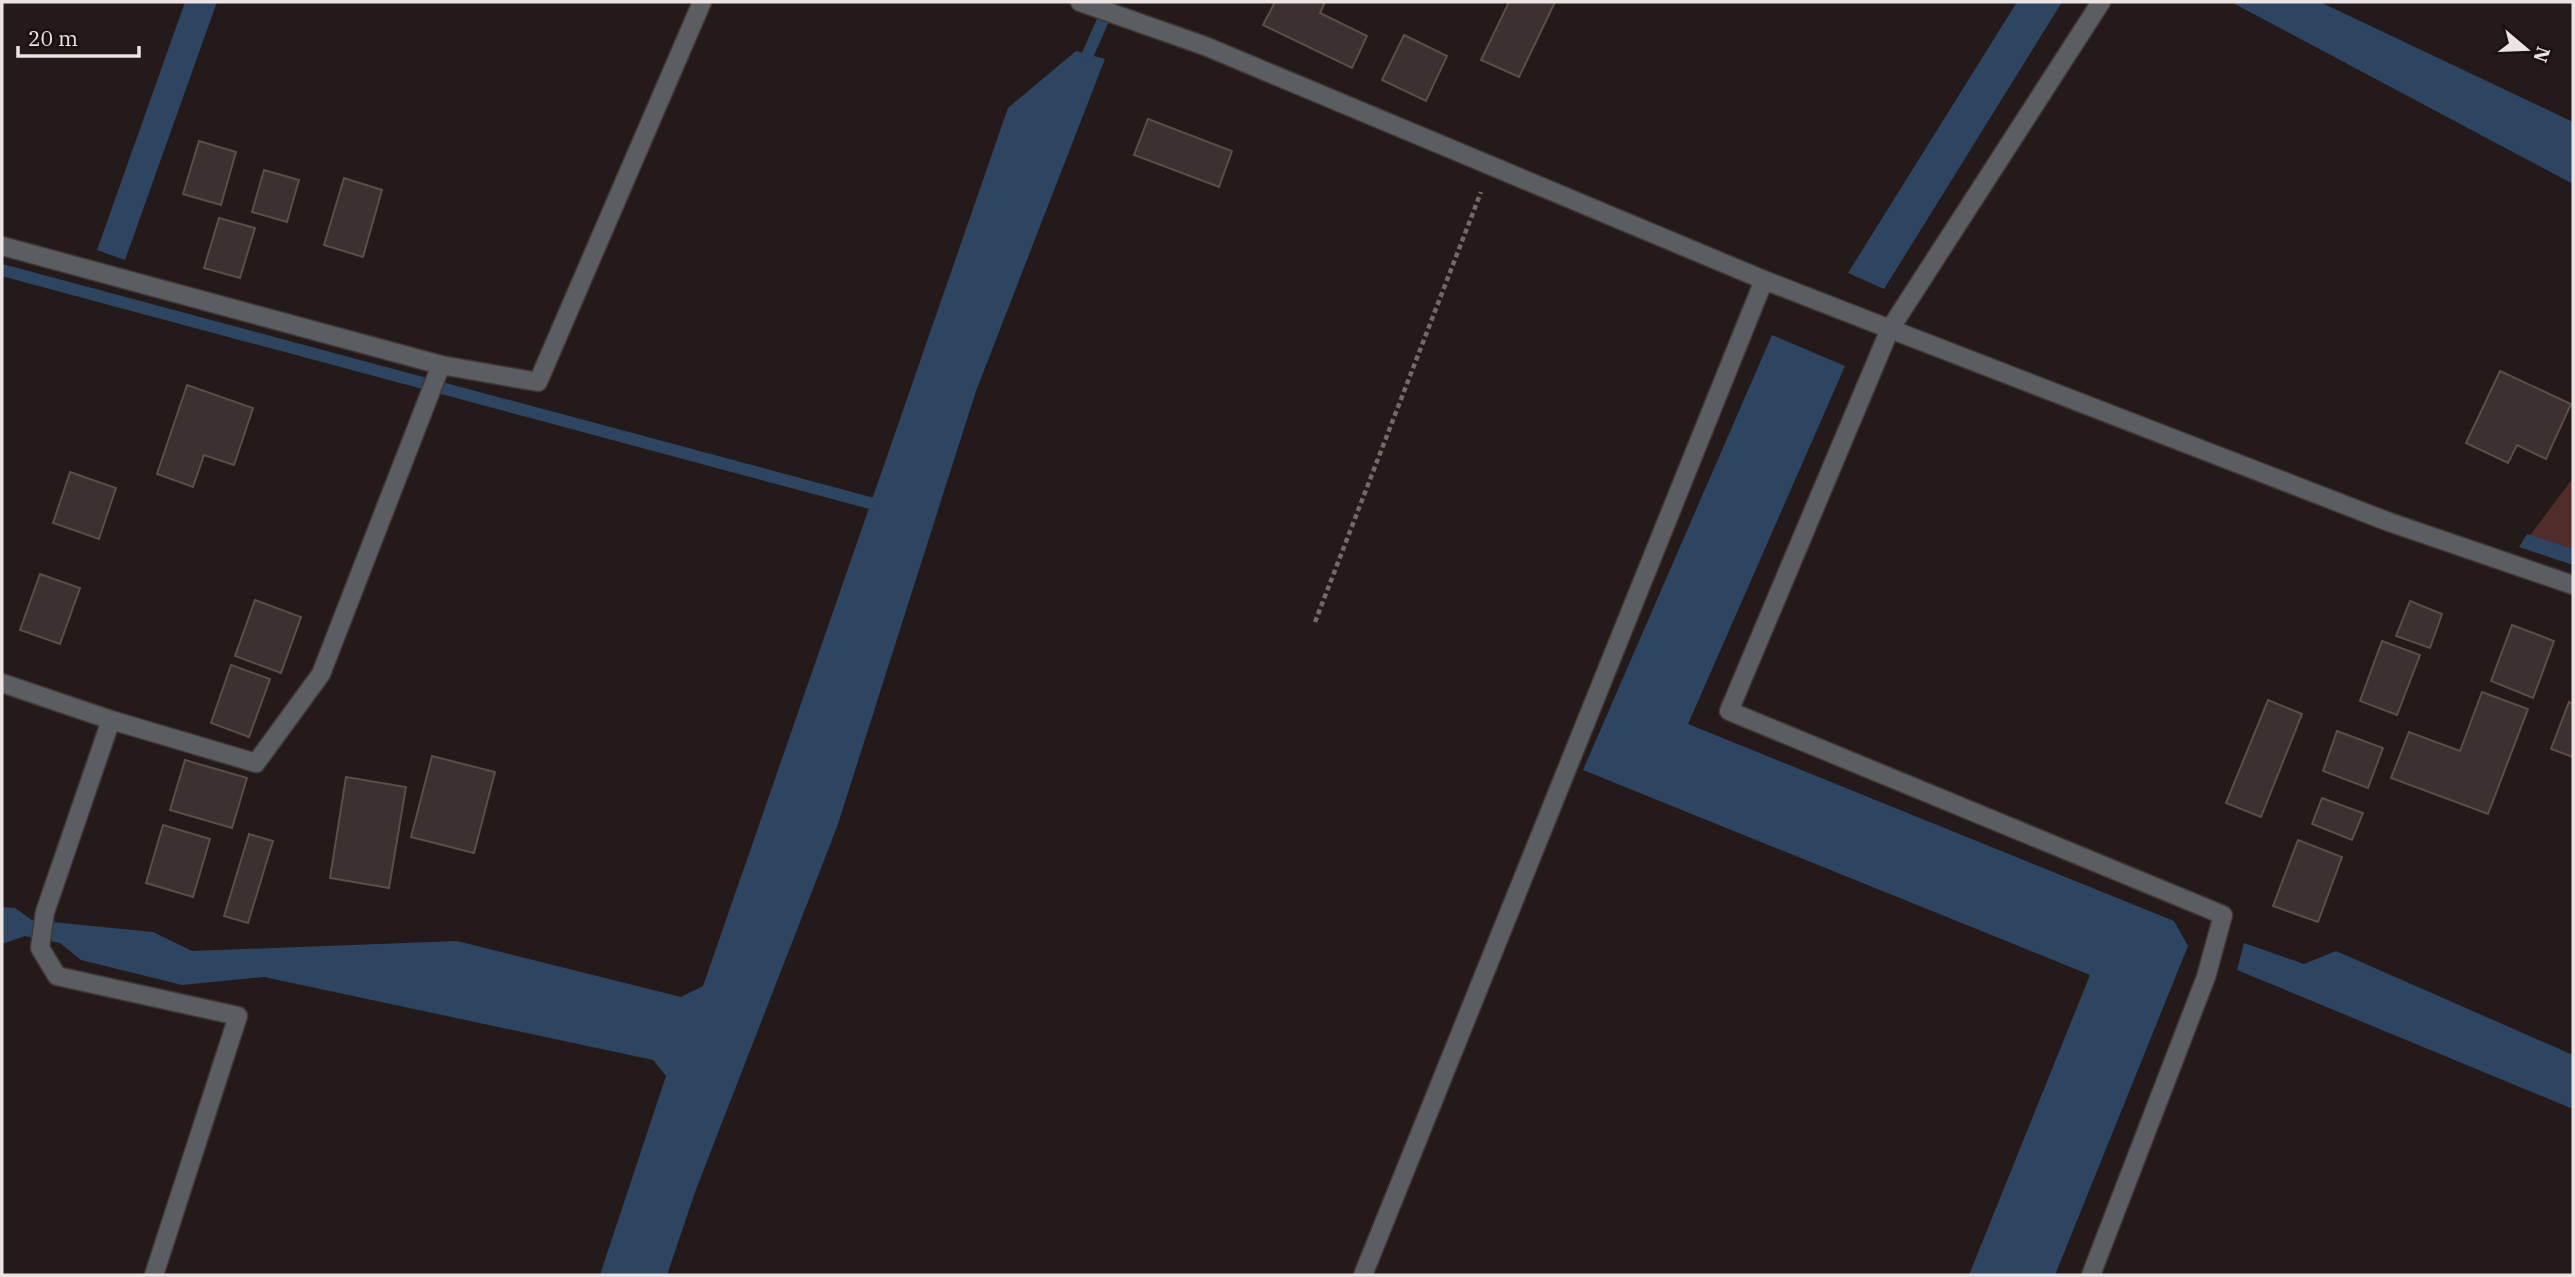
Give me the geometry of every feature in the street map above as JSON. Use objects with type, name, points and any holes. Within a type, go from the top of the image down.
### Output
[{"type":"street","points":[[2,246],[442,365],[538,382],[702,2]]},
{"type":"street","points":[[2091,1275],[2206,977],[2223,915],[1729,711],[1890,329],[2101,2]]},
{"type":"street","points":[[1083,3],[1205,46],[1764,280],[2389,522],[2573,585]]},
{"type":"street","points":[[1363,1275],[1764,280]]},
{"type":"street","points":[[2,682],[111,720],[256,763],[321,674],[442,365]]},
{"type":"street","points":[[111,720],[45,912],[40,948],[57,976],[238,1016],[154,1275]]},
{"type":"path","points":[[1314,622],[1491,166]]},
{"type":"shaded area","points":[[2573,478],[2573,559],[2525,542]]},
{"type":"water","points":[[185,2],[217,2],[125,260],[97,250]]},
{"type":"water","points":[[2017,2],[2062,2],[1884,289],[1848,273]]},
{"type":"water","points":[[2231,2],[2320,2],[2573,122],[2573,184]]},
{"type":"water","points":[[1076,51],[1105,59],[976,391],[837,827],[695,1192],[667,1275],[600,1275],[666,1076],[653,1060],[264,977],[182,985],[81,960],[60,943],[25,936],[2,944],[2,907],[15,908],[32,920],[153,932],[192,951],[457,941],[681,997],[703,986],[1008,108]]},
{"type":"water","points":[[1772,335],[1845,366],[1688,724],[2174,921],[2188,946],[2055,1275],[1969,1275],[2090,975],[1583,770]]},
{"type":"water","points":[[2527,534],[2573,549],[2573,565],[2519,547]]},
{"type":"water","points":[[2244,943],[2304,964],[2336,951],[2573,1055],[2573,1109],[2237,970]]},
{"type":"building","points":[[1275,2],[1325,2],[1320,13],[1367,36],[1352,68],[1263,25]]},
{"type":"building","points":[[1509,2],[1555,2],[1519,77],[1481,60]]},
{"type":"building","points":[[1404,35],[1447,56],[1426,101],[1382,80]]},
{"type":"building","points":[[1148,119],[1232,151],[1219,187],[1134,155]]},
{"type":"building","points":[[199,141],[236,152],[221,205],[183,194]]},
{"type":"building","points":[[264,170],[299,180],[287,222],[252,212]]},
{"type":"building","points":[[344,178],[382,190],[363,257],[324,245]]},
{"type":"building","points":[[219,218],[255,228],[240,278],[204,268]]},
{"type":"building","points":[[2500,371],[2571,404],[2546,459],[2517,445],[2508,463],[2466,443]]},
{"type":"building","points":[[187,385],[253,408],[234,465],[204,455],[193,487],[157,474]]},
{"type":"building","points":[[70,472],[116,488],[99,539],[53,523]]},
{"type":"building","points":[[40,574],[80,588],[60,644],[20,630]]},
{"type":"building","points":[[255,600],[301,617],[281,673],[235,656]]},
{"type":"building","points":[[2410,601],[2442,614],[2430,648],[2396,636]]},
{"type":"building","points":[[2512,625],[2554,641],[2533,698],[2491,681]]},
{"type":"building","points":[[2382,641],[2420,655],[2397,715],[2360,701]]},
{"type":"building","points":[[231,665],[270,679],[249,737],[211,723]]},
{"type":"building","points":[[2482,692],[2528,709],[2488,814],[2391,778],[2409,732],[2460,751]]},
{"type":"building","points":[[2268,700],[2302,714],[2261,817],[2226,803]]},
{"type":"building","points":[[2569,702],[2573,704],[2573,757],[2551,749]]},
{"type":"building","points":[[2337,731],[2383,748],[2368,788],[2323,771]]},
{"type":"building","points":[[432,756],[495,772],[474,853],[411,837]]},
{"type":"building","points":[[185,760],[247,778],[232,828],[170,810]]},
{"type":"building","points":[[346,777],[406,787],[389,888],[330,878]]},
{"type":"building","points":[[2322,798],[2363,813],[2352,840],[2312,824]]},
{"type":"building","points":[[163,825],[210,839],[193,897],[146,883]]},
{"type":"building","points":[[249,834],[273,841],[248,923],[224,916]]},
{"type":"building","points":[[2298,840],[2342,857],[2318,922],[2273,906]]},
{"type":"waterway","points":[[1088,54],[1111,2]]},
{"type":"waterway","points":[[2,270],[870,503]]}]
